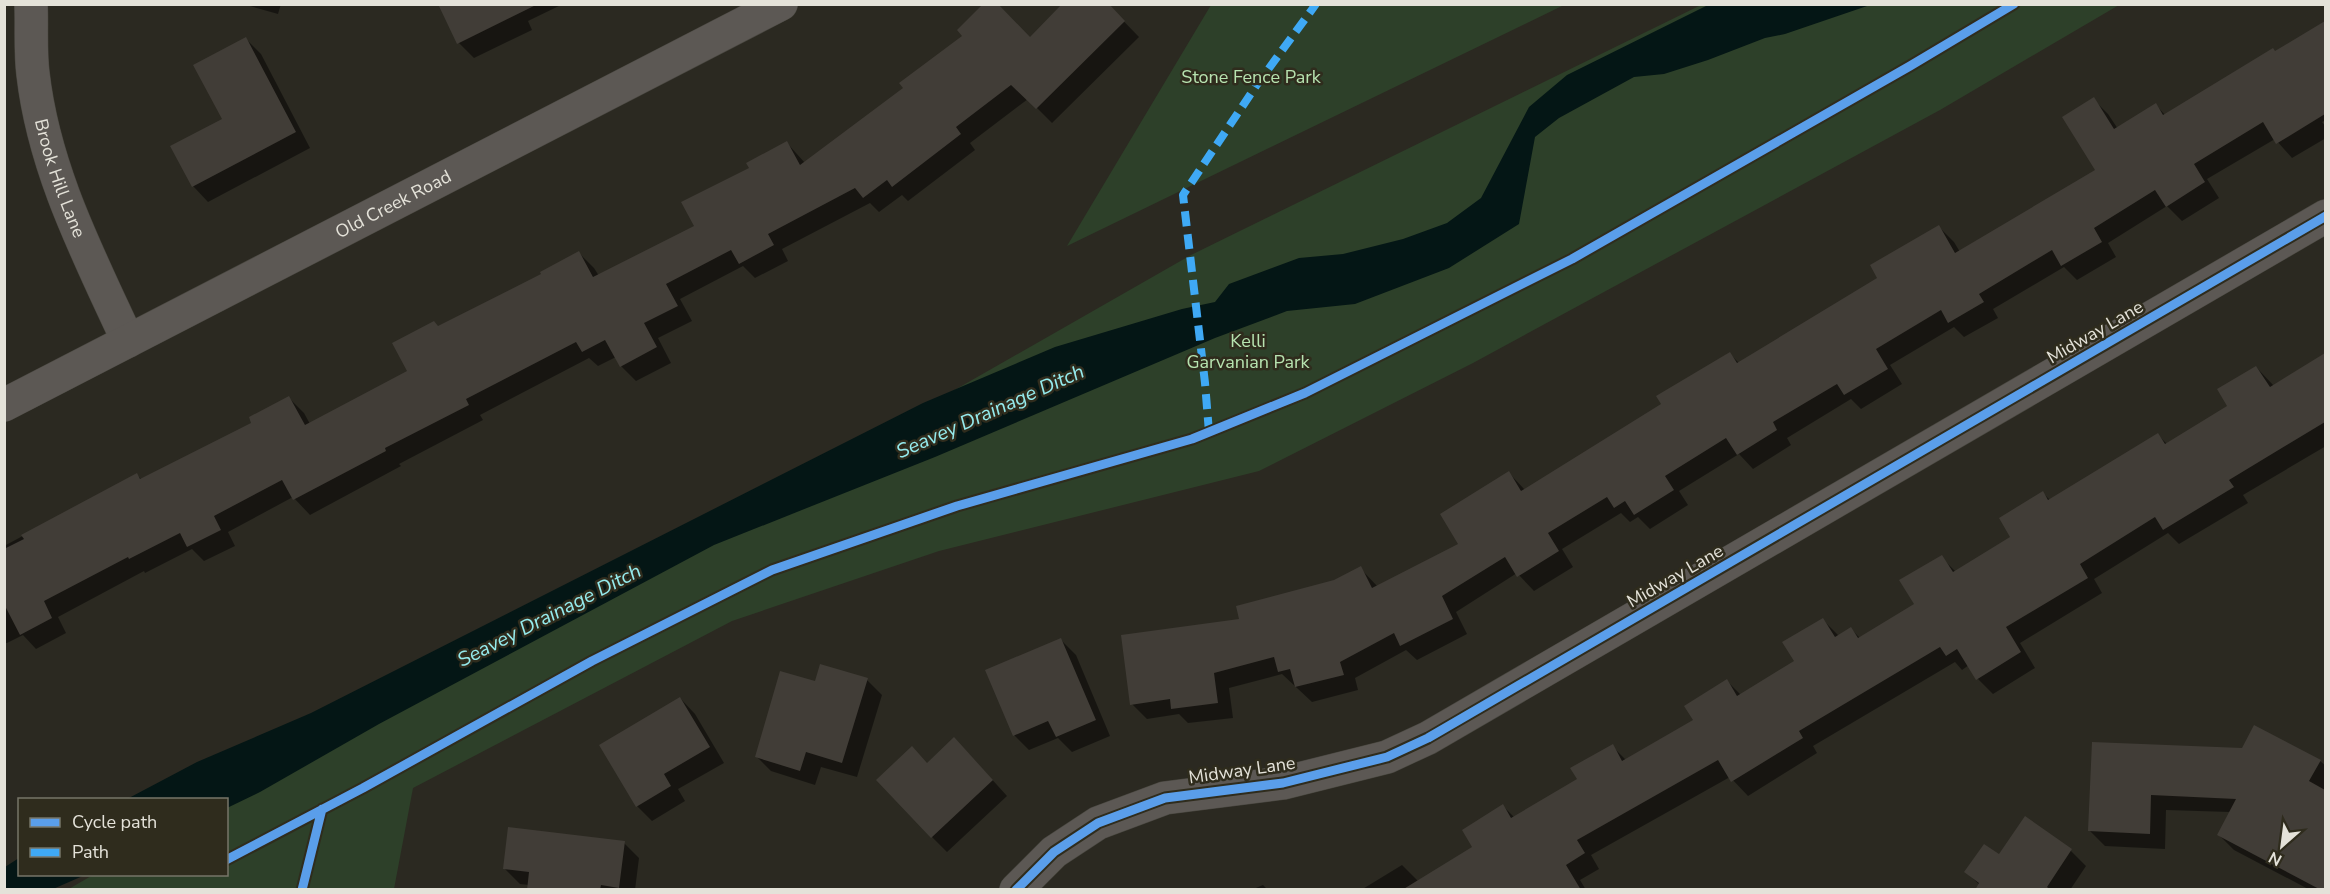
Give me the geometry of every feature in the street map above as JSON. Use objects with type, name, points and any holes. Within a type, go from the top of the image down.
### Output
[{"type":"street","name":"Brook Hill Lane","points":[[31,4],[33,73],[46,141],[67,209],[128,341]]},
{"type":"street","name":"Old Creek Road","points":[[4,405],[781,4]]},
{"type":"street","name":"Midway Lane","points":[[1016,890],[1054,852],[1098,823],[1165,798],[1283,783],[1387,757],[1428,738],[2325,216]]},
{"type":"green space","name":"Stone Fence Park","points":[[1211,4],[1564,5],[1067,246]]},
{"type":"green space","name":"Kelli Garvanian Park","points":[[1701,5],[2119,5],[1940,110],[1473,363],[1259,471],[939,551],[732,621],[413,788],[394,889],[67,890],[91,876],[228,876],[228,799],[1191,255]]},
{"type":"water","name":"Seavey Drainage Ditch","points":[[1710,4],[1870,5],[1785,34],[1765,38],[1664,74],[1634,77],[1559,118],[1535,137],[1519,224],[1449,268],[1355,304],[1287,311],[1215,338],[935,457],[714,545],[228,808],[228,798],[129,798],[197,762],[311,713],[923,403],[1055,347],[1182,309],[1215,302],[1229,284],[1299,258],[1343,254],[1403,239],[1447,223],[1481,198],[1529,107],[1567,75]]},
{"type":"water","points":[[18,859],[18,876],[83,876],[53,889],[5,889],[5,867]]},
{"type":"building","points":[[438,4],[538,4],[457,44]]},
{"type":"building","points":[[983,4],[998,4],[1030,37],[1062,4],[1109,4],[1125,21],[1036,109],[1011,85],[956,127],[961,134],[892,187],[887,180],[863,198],[855,188],[768,234],[774,245],[739,264],[731,250],[666,284],[678,306],[644,323],[657,347],[620,367],[605,340],[582,352],[576,342],[466,399],[469,405],[385,448],[386,451],[293,500],[282,480],[214,516],[221,530],[187,547],[180,533],[44,601],[52,618],[20,635],[4,604],[4,549],[24,539],[21,535],[137,473],[140,479],[251,423],[249,417],[289,396],[305,425],[407,371],[392,343],[434,321],[438,326],[541,274],[540,272],[579,251],[593,277],[694,226],[681,202],[749,168],[746,163],[787,141],[800,165],[903,88],[899,83],[962,36],[957,30]]},
{"type":"building","points":[[2325,21],[2325,114],[2276,144],[2263,122],[2194,164],[2205,182],[2166,207],[2155,190],[2094,228],[2102,242],[2061,266],[2052,250],[1979,294],[1984,302],[1948,323],[1941,310],[1876,349],[1888,369],[1844,395],[1837,384],[1773,422],[1777,430],[1737,455],[1726,438],[1665,476],[1674,490],[1634,515],[1625,501],[1614,508],[1607,497],[1548,533],[1559,551],[1517,577],[1505,557],[1442,596],[1453,619],[1400,646],[1394,633],[1340,662],[1344,675],[1295,687],[1290,669],[1278,672],[1274,657],[1214,673],[1218,703],[1171,709],[1170,699],[1130,705],[1121,635],[1239,619],[1236,606],[1334,580],[1361,566],[1372,588],[1458,544],[1440,514],[1509,471],[1521,491],[1661,404],[1656,396],[1730,352],[1737,363],[1877,278],[1870,265],[1939,225],[1955,253],[2095,170],[2062,117],[2094,97],[2114,129],[2156,103],[2163,115],[2273,48],[2275,51]]},
{"type":"building","points":[[246,37],[296,132],[192,187],[170,146],[222,119],[193,65]]},
{"type":"building","points":[[2325,353],[2325,422],[2229,480],[2234,487],[2163,530],[2155,517],[2080,564],[2088,578],[2006,627],[2021,652],[1976,680],[1957,649],[1946,656],[1940,647],[1799,731],[1803,738],[1731,782],[1718,760],[1577,840],[1585,853],[1566,865],[1581,890],[1402,890],[1472,847],[1462,830],[1503,804],[1511,818],[1577,779],[1570,768],[1613,744],[1622,761],[1693,720],[1684,706],[1727,679],[1737,696],[1794,661],[1782,642],[1823,618],[1835,637],[1851,627],[1858,638],[1914,604],[1899,580],[1942,555],[1953,572],[2010,537],[1999,518],[2043,491],[2048,500],[2158,433],[2165,444],[2227,406],[2217,389],[2256,366],[2270,387]]},
{"type":"building","points":[[1061,638],[1096,720],[1056,737],[1048,721],[1013,736],[985,670]]},
{"type":"building","points":[[820,664],[868,678],[842,763],[806,752],[800,771],[755,757],[780,671],[815,681]]},
{"type":"building","points":[[680,697],[710,747],[664,774],[671,786],[636,807],[599,745]]},
{"type":"building","points":[[2254,725],[2321,760],[2309,781],[2325,790],[2325,890],[2321,890],[2217,835],[2236,799],[2151,795],[2150,834],[2088,831],[2092,742],[2242,748]]},
{"type":"building","points":[[954,737],[993,780],[931,838],[876,780],[912,746],[927,763]]},
{"type":"building","points":[[2025,816],[2072,849],[2047,887],[2051,890],[1975,890],[1979,883],[1964,872],[1984,844],[1999,854]]},
{"type":"building","points":[[508,827],[625,841],[619,888],[601,885],[600,890],[527,890],[529,872],[503,869]]},
{"type":"marked path","points":[[1209,432],[1183,195],[1256,86],[1316,4]]},
{"type":"cycle path","points":[[228,859],[363,788],[592,661],[772,570],[957,506],[1192,439],[1305,393],[1572,259],[2014,4]]},
{"type":"cycle path","points":[[1016,890],[1054,852],[1098,823],[1165,798],[1283,783],[1387,757],[1428,738],[2326,216]]},
{"type":"cycle path","points":[[302,890],[322,809]]}]
